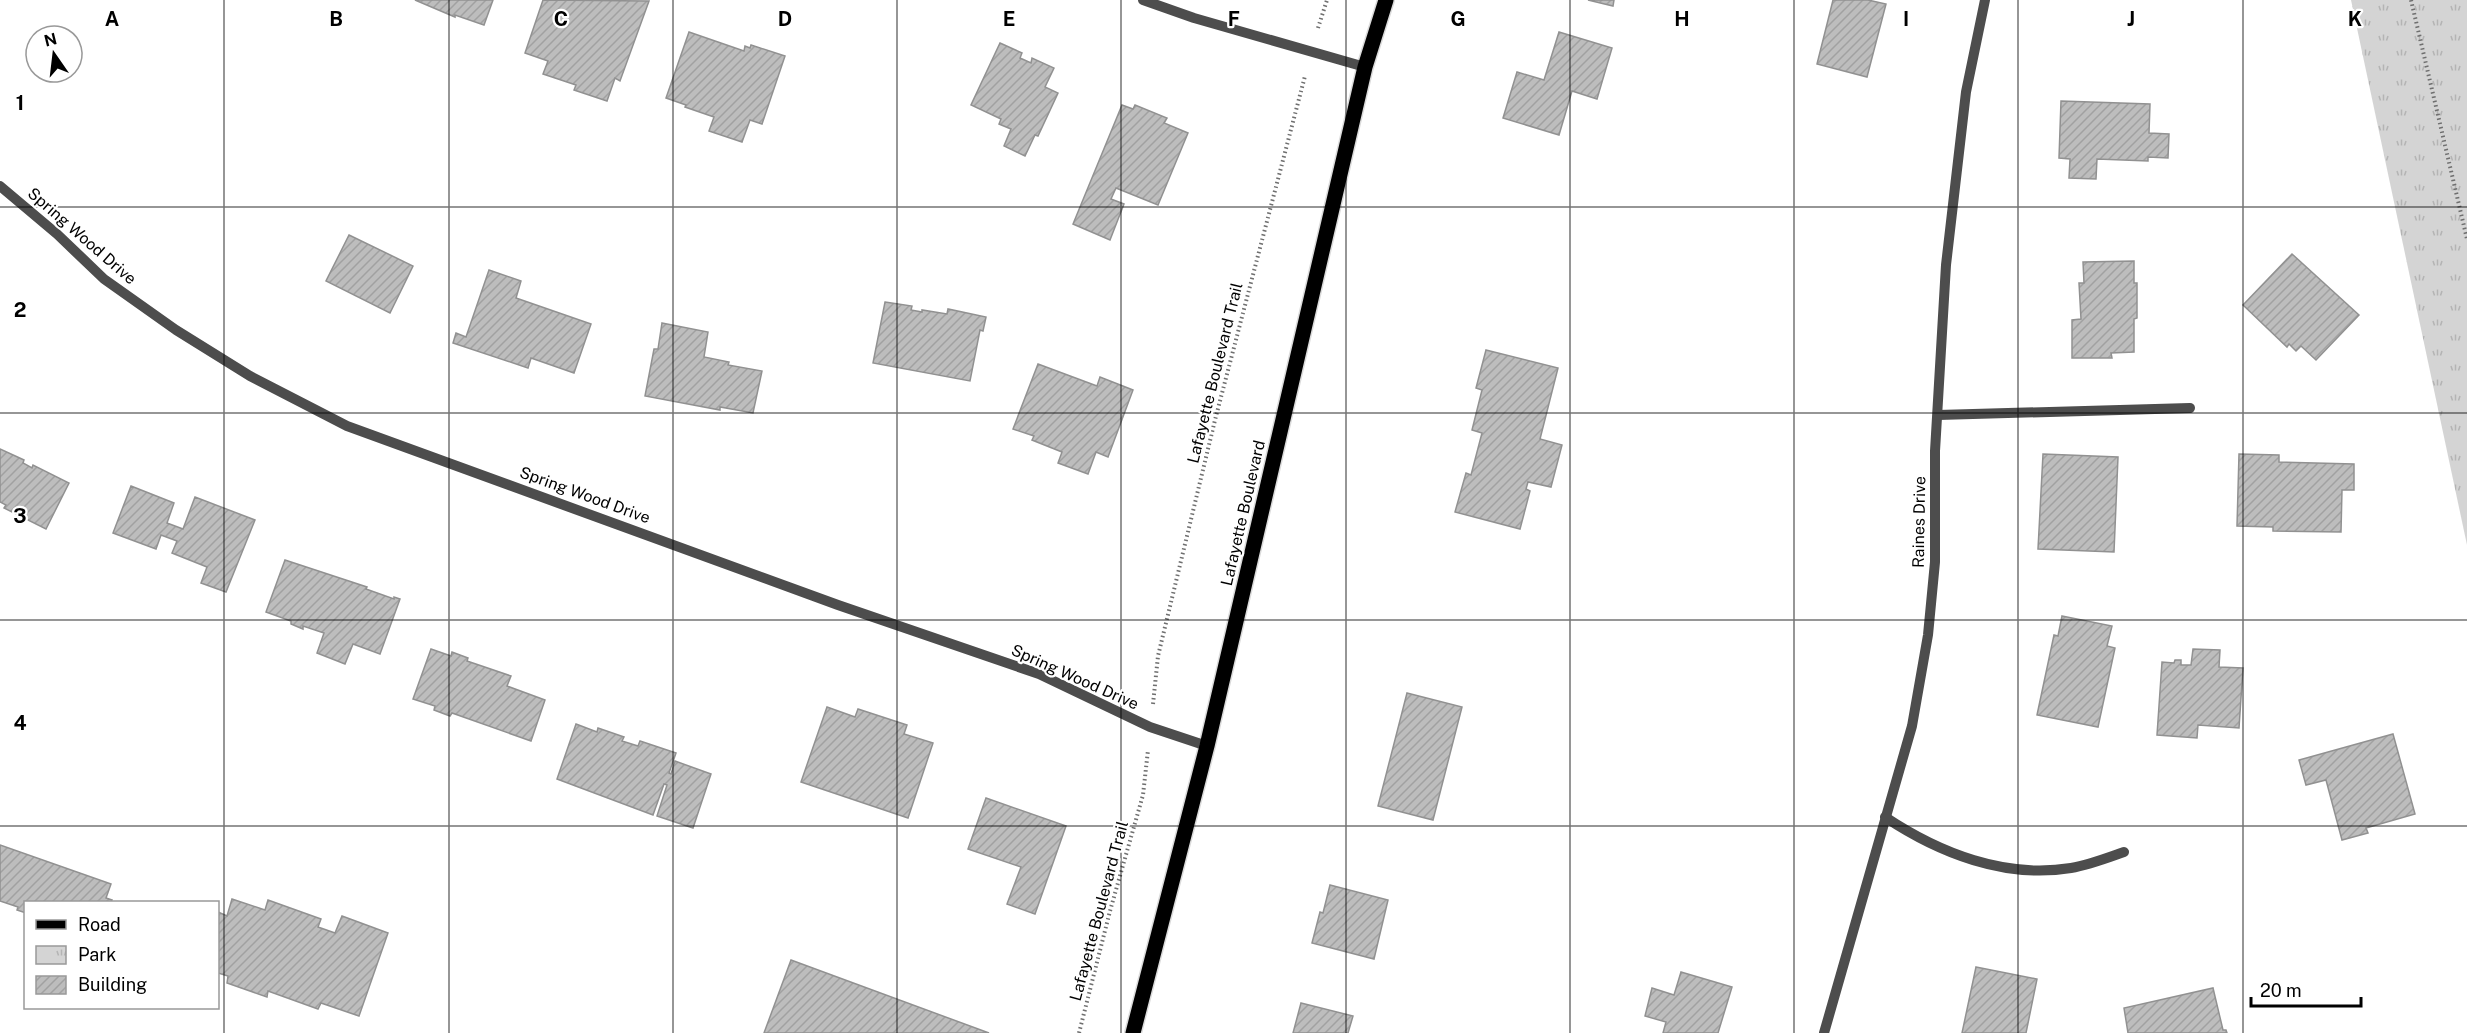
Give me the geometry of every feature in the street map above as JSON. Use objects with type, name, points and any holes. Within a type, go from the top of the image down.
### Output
[{"type":"main road","name":"Lafayette Boulevard","points":[[1133,1033],[1207,746],[1365,68],[1386,0]]},
{"type":"street","points":[[1143,0],[1194,18],[1365,68]]},
{"type":"street","name":"Raines Drive","points":[[1824,1033],[1912,726],[1928,635],[1935,562],[1938,415],[1946,265],[1966,92],[1985,0]]},
{"type":"street","name":"Spring Wood Drive","points":[[0,186],[57,234],[104,279],[176,330],[250,376],[347,426],[838,605],[1039,674],[1150,727],[1207,746]]},
{"type":"street","points":[[1938,415],[2190,408]]},
{"type":"street","points":[[1885,817],[1917,838],[1960,857],[2007,868],[2055,870],[2073,868],[2124,852]]},
{"type":"path","points":[[2411,0],[2467,239]]},
{"type":"path","name":"Lafayette Boulevard Trail","points":[[1158,656],[1215,420],[1299,97]]},
{"type":"path","name":"Lafayette Boulevard Trail","points":[[1079,1033],[1143,795]]},
{"type":"green space","points":[[2351,0],[2467,0],[2467,545]]},
{"type":"building","points":[[415,0],[493,0],[484,25],[455,15],[455,17]]},
{"type":"building","points":[[543,0],[649,1],[620,81],[615,78],[607,101],[574,90],[576,85],[543,74],[548,61],[525,53]]},
{"type":"building","points":[[1588,0],[1614,0],[1613,6]]},
{"type":"building","points":[[1833,0],[1868,0],[1886,4],[1867,77],[1817,64]]},
{"type":"building","points":[[689,32],[744,51],[745,46],[750,48],[751,45],[785,56],[762,124],[750,120],[742,142],[709,131],[714,117],[666,98]]},
{"type":"building","points":[[1559,32],[1612,48],[1597,99],[1572,91],[1559,135],[1503,118],[1517,72],[1544,80]]},
{"type":"building","points":[[1000,43],[1022,53],[1020,58],[1031,63],[1032,58],[1054,68],[1045,87],[1058,93],[1038,136],[1035,135],[1025,156],[1004,146],[1011,129],[999,124],[1001,119],[971,105]]},
{"type":"building","points":[[2061,101],[2150,104],[2149,133],[2169,134],[2168,158],[2148,157],[2148,161],[2097,159],[2096,179],[2069,178],[2070,159],[2059,158]]},
{"type":"building","points":[[1122,105],[1133,109],[1135,105],[1167,118],[1164,123],[1188,133],[1158,205],[1116,188],[1111,199],[1124,204],[1110,240],[1073,224]]},
{"type":"building","points":[[349,235],[413,266],[390,313],[326,281]]},
{"type":"building","points":[[2292,254],[2359,315],[2316,360],[2301,346],[2296,351],[2289,344],[2287,347],[2243,305]]},
{"type":"building","points":[[2134,261],[2134,283],[2137,283],[2137,318],[2134,319],[2134,352],[2111,353],[2112,358],[2072,358],[2072,320],[2081,319],[2079,283],[2084,283],[2083,262]]},
{"type":"building","points":[[489,270],[521,281],[516,298],[591,324],[574,373],[531,358],[528,368],[453,343],[456,333],[466,337]]},
{"type":"building","points":[[885,302],[912,306],[911,310],[922,312],[922,310],[947,314],[948,309],[986,317],[983,331],[980,330],[970,381],[873,363]]},
{"type":"building","points":[[662,323],[708,332],[704,357],[729,362],[728,365],[762,371],[753,413],[720,407],[720,410],[645,396],[654,349],[658,349]]},
{"type":"building","points":[[1486,350],[1558,368],[1540,439],[1562,445],[1551,487],[1528,482],[1526,489],[1530,491],[1520,529],[1455,512],[1466,473],[1471,475],[1482,433],[1472,430],[1482,390],[1476,388]]},
{"type":"building","points":[[1038,364],[1097,386],[1100,377],[1133,390],[1108,457],[1096,452],[1088,474],[1058,463],[1062,452],[1032,440],[1034,436],[1013,429]]},
{"type":"building","points":[[0,449],[24,460],[23,463],[32,468],[33,465],[69,483],[46,529],[4,508],[6,505],[0,502]]},
{"type":"building","points":[[2043,454],[2118,457],[2114,552],[2038,549]]},
{"type":"building","points":[[2239,454],[2279,455],[2279,462],[2354,464],[2354,490],[2342,490],[2341,532],[2273,531],[2273,527],[2237,526]]},
{"type":"building","points":[[131,486],[174,503],[167,523],[183,529],[195,497],[255,520],[226,592],[201,583],[207,567],[172,553],[177,541],[161,535],[156,549],[113,533]]},
{"type":"building","points":[[285,560],[367,587],[366,589],[394,599],[394,597],[400,599],[380,654],[353,644],[345,664],[317,653],[324,633],[303,626],[303,629],[291,624],[291,621],[266,612]]},
{"type":"building","points":[[2062,616],[2112,626],[2107,646],[2115,648],[2098,727],[2037,715],[2054,635],[2058,636]]},
{"type":"building","points":[[431,649],[451,656],[452,652],[468,658],[467,661],[511,676],[507,686],[545,700],[531,741],[452,713],[450,716],[434,710],[435,706],[413,699]]},
{"type":"building","points":[[2193,649],[2220,650],[2219,667],[2243,668],[2239,728],[2198,725],[2197,738],[2157,735],[2162,662],[2174,663],[2175,660],[2181,660],[2181,665],[2191,665]]},
{"type":"building","points":[[1407,693],[1462,707],[1433,820],[1378,806]]},
{"type":"building","points":[[827,707],[855,717],[858,709],[907,725],[904,734],[933,743],[908,818],[801,782]]},
{"type":"building","points":[[576,724],[597,732],[598,728],[624,737],[622,741],[638,746],[640,741],[676,753],[669,773],[671,774],[675,761],[711,774],[693,828],[657,816],[667,785],[664,784],[653,815],[557,779]]},
{"type":"building","points":[[2393,734],[2415,814],[2366,828],[2368,833],[2342,840],[2326,780],[2306,785],[2299,760]]},
{"type":"building","points":[[986,798],[1066,826],[1035,914],[1007,904],[1021,867],[968,849]]},
{"type":"building","points":[[0,845],[111,884],[106,898],[112,901],[24,901],[24,912],[17,910],[18,907],[0,901]]},
{"type":"building","points":[[1330,885],[1388,900],[1374,959],[1312,943]]},
{"type":"building","points":[[232,899],[265,910],[268,900],[321,919],[318,927],[335,933],[342,916],[388,933],[359,1016],[321,1003],[318,1009],[268,991],[267,997],[227,983],[228,976],[219,973],[219,912],[227,916]]},
{"type":"building","points":[[791,960],[989,1033],[764,1033]]},
{"type":"building","points":[[1976,967],[2037,979],[2026,1033],[1962,1033]]},
{"type":"building","points":[[1681,972],[1732,987],[1718,1033],[1663,1033],[1666,1022],[1645,1016],[1652,988],[1674,995]]},
{"type":"building","points":[[2213,988],[2223,1030],[2227,1033],[2128,1033],[2124,1008]]},
{"type":"building","points":[[1301,1003],[1353,1016],[1348,1033],[1293,1033]]}]
